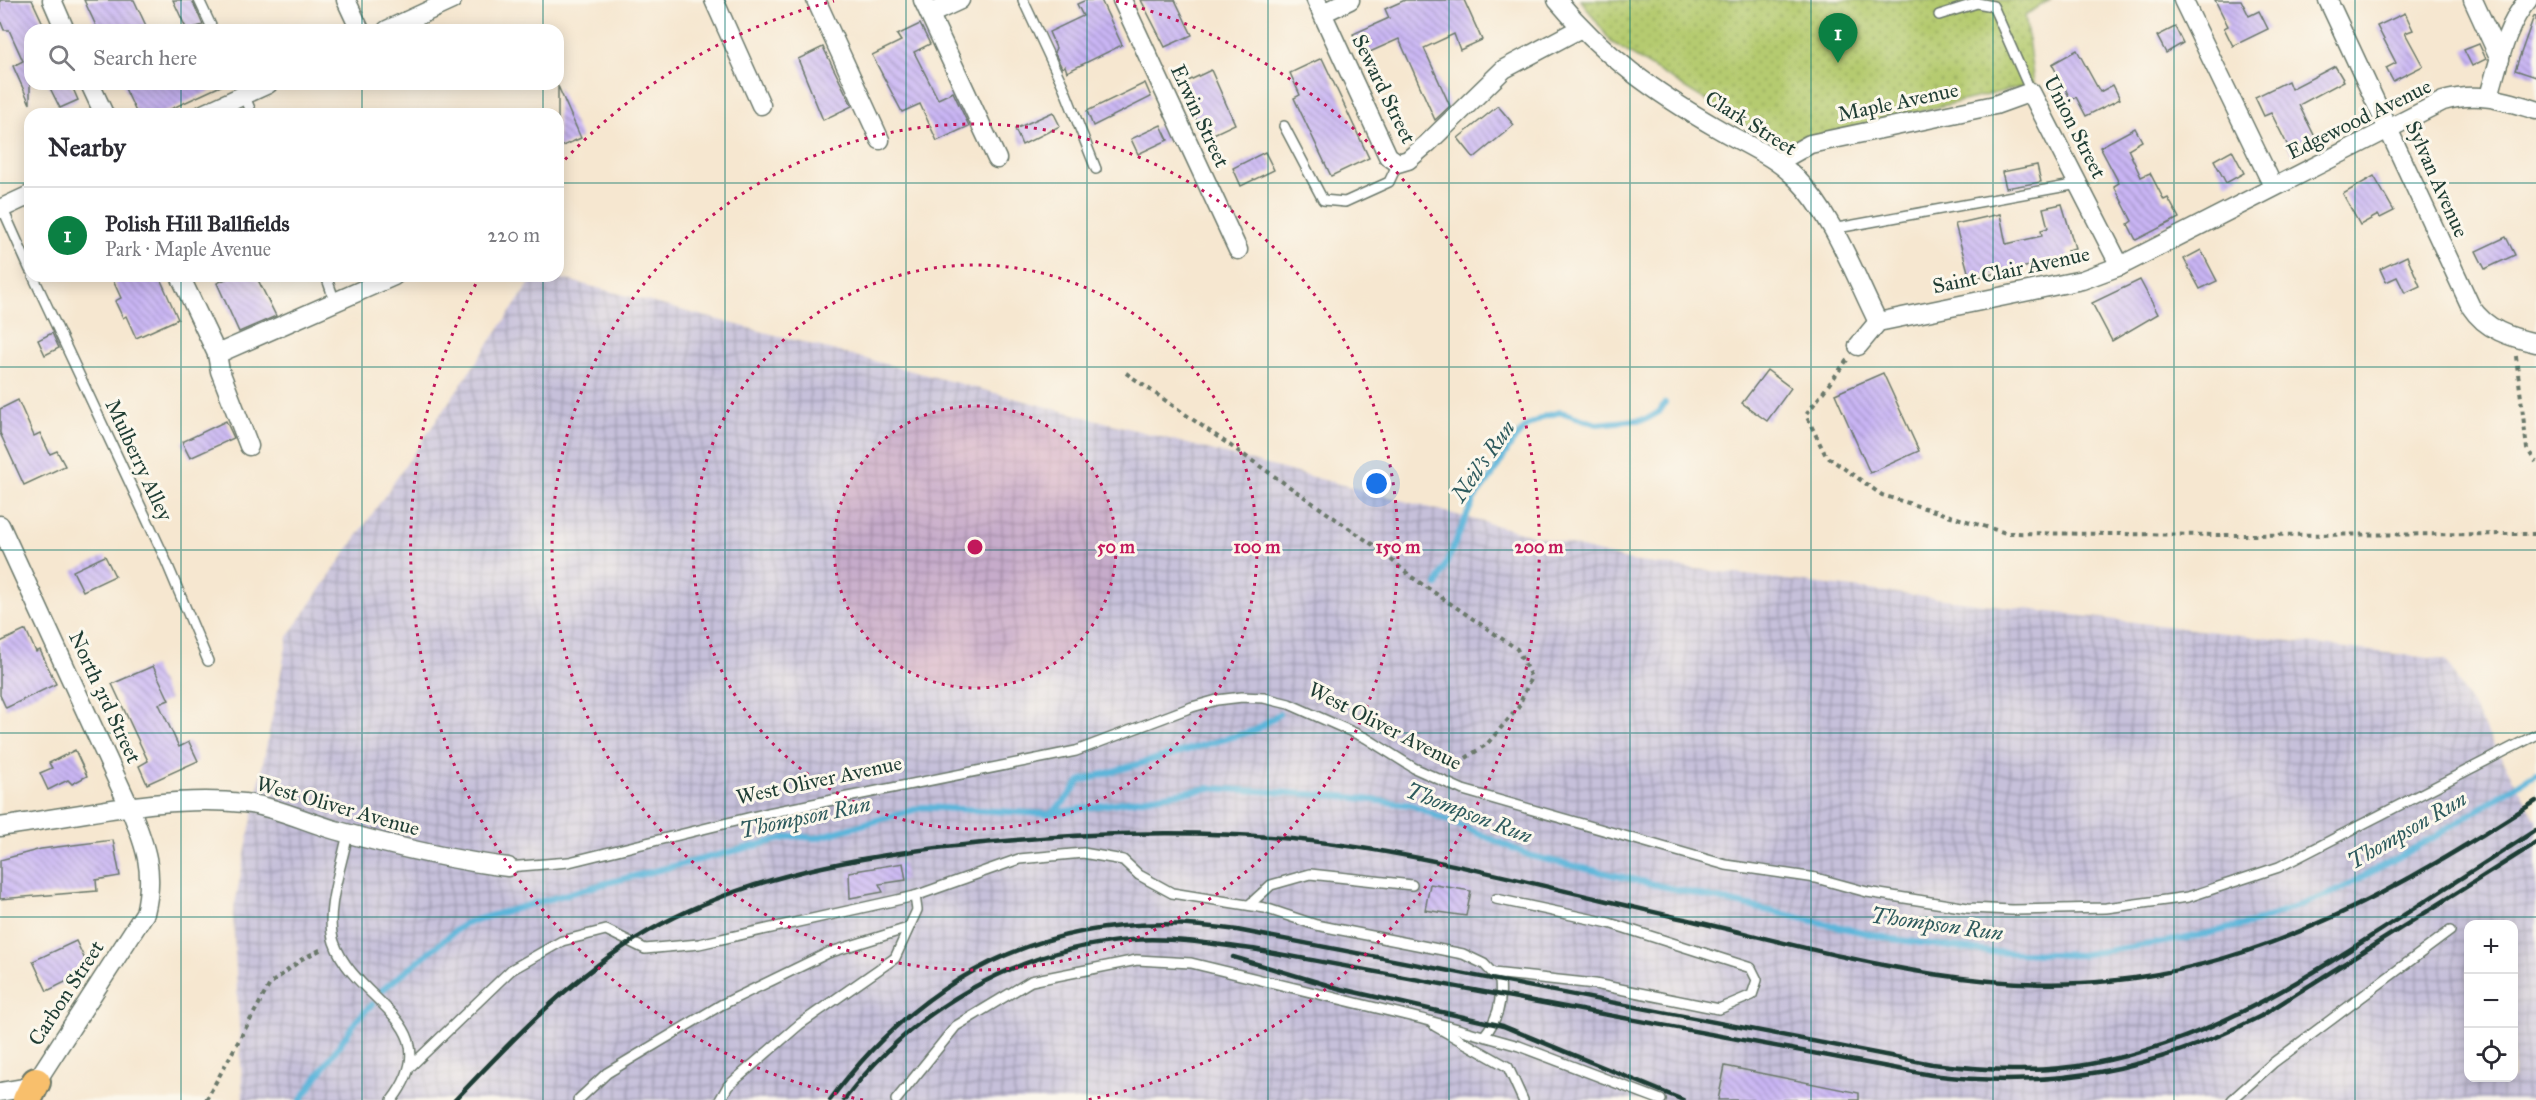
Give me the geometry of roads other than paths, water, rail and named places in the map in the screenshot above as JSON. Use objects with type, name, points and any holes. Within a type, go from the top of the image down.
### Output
[{"type":"street","points":[[52,0],[62,24]]},
{"type":"street","points":[[346,0],[357,24]]},
{"type":"street","points":[[400,24],[452,0]]},
{"type":"street","points":[[714,0],[761,105]]},
{"type":"street","points":[[816,0],[880,140]]},
{"type":"street","points":[[960,0],[926,7],[997,159]]},
{"type":"street","name":"Erwin Street","points":[[1122,0],[1238,250]]},
{"type":"street","points":[[1319,7],[1350,0]]},
{"type":"street","name":"Clark Street","points":[[1557,0],[1607,54],[1660,93],[1778,162],[1812,196],[1832,229],[1878,322]]},
{"type":"street","points":[[2183,0],[2273,186]]},
{"type":"street","name":"Sylvan Avenue","points":[[2328,0],[2471,307],[2485,324],[2515,338],[2536,343]]},
{"type":"street","points":[[2473,0],[2500,59]]},
{"type":"street","points":[[2488,96],[2519,12],[2529,0]]},
{"type":"street","name":"Seward Street","points":[[1319,7],[1388,156],[1398,163]]},
{"type":"street","points":[[1398,163],[1408,160],[1428,143],[1504,69],[1581,28]]},
{"type":"street","points":[[93,90],[101,108]]},
{"type":"street","points":[[213,108],[241,90]]},
{"type":"street","name":"Maple Avenue","points":[[1778,162],[1810,144],[1995,105],[2031,92]]},
{"type":"street","name":"Union Street","points":[[2031,92],[2120,266]]},
{"type":"street","name":"Edgewood Avenue","points":[[2273,186],[2389,128],[2460,96],[2488,96],[2536,110]]},
{"type":"street","name":"Saint Clair Avenue","points":[[1878,322],[2082,280],[2120,266],[2273,186]]},
{"type":"street","points":[[1,206],[24,197]]},
{"type":"street","points":[[183,282],[217,354],[220,371],[249,446]]},
{"type":"street","points":[[217,354],[380,282]]},
{"type":"street","points":[[1858,346],[1878,322]]},
{"type":"street","name":"North 3rd Street","points":[[0,525],[130,808],[146,848],[149,894]]},
{"type":"street","name":"West Oliver Avenue","points":[[0,827],[177,801],[242,803],[265,806],[348,833],[441,858],[508,867]]},
{"type":"street","name":"Carbon Street","points":[[0,1092],[23,1088],[31,1091],[145,913],[149,894]]},
{"type":"lane","points":[[198,0],[210,24]]},
{"type":"lane","points":[[1023,0],[1064,88],[1096,169]]},
{"type":"lane","name":"Union Street","points":[[1939,15],[1977,3],[1993,6],[2031,92]]},
{"type":"lane","points":[[243,90],[250,108]]},
{"type":"lane","points":[[1284,126],[1323,200],[1345,202],[1389,182],[1398,163]]},
{"type":"lane","points":[[1832,229],[2078,184]]},
{"type":"lane","points":[[1,206],[24,257]]},
{"type":"lane","name":"Mulberry Alley","points":[[36,282],[163,554],[208,661]]},
{"type":"lane","points":[[328,282],[335,302]]},
{"type":"lane","name":"West Oliver Avenue","points":[[508,867],[569,862],[757,815],[1076,751],[1192,707],[1216,700],[1242,697],[1264,698],[1298,707],[1366,738],[1435,778],[1463,790],[1726,865],[1816,878],[1867,892],[1921,902],[2012,910],[2106,908],[2188,897],[2279,867],[2536,735]]},
{"type":"lane","points":[[348,833],[332,909],[335,943],[350,969],[406,1030],[411,1046],[410,1067]]},
{"type":"lane","points":[[392,1100],[410,1067],[510,970],[562,941],[606,930],[645,950],[699,944],[915,896],[1019,859],[1083,853],[1123,860],[1139,875],[1172,893],[1249,905],[1316,925],[1463,954],[1484,964],[1500,981],[1501,996],[1494,1024],[1484,1036]]},
{"type":"lane","points":[[1249,905],[1271,885],[1310,874],[1412,885]]},
{"type":"lane","points":[[720,1100],[728,1086],[800,1024],[896,958],[917,910],[915,896]]},
{"type":"lane","points":[[1493,973],[1594,984],[1719,1010],[1752,995],[1757,980],[1751,968],[1609,923],[1496,899]]},
{"type":"lane","points":[[578,1100],[607,1074],[721,1005],[828,953],[908,928]]},
{"type":"lane","points":[[2232,1100],[2273,1063],[2450,930]]},
{"type":"lane","points":[[896,1100],[956,1026],[1031,981],[1137,960],[1191,963],[1422,1019],[1519,1046],[1661,1100]]},
{"type":"lane","points":[[1422,1019],[1508,1068],[1523,1100]]},
{"type":"waterway","name":"Neil's Run","points":[[1437,585],[1474,499],[1492,476],[1513,441],[1527,426],[1545,416],[1561,412],[1597,424],[1647,419],[1659,412],[1665,403]]},
{"type":"waterway","name":"Neil's Run","points":[[1051,813],[1064,802],[1080,781],[1256,730],[1279,714]]},
{"type":"waterway","name":"Thompson Run","points":[[381,991],[465,923],[603,884],[793,836],[816,838],[923,807],[1049,814],[1209,788],[1341,796],[1412,805],[1531,856],[1892,939],[1990,952],[2079,955],[2183,939],[2256,922],[2337,891],[2431,839],[2536,773]]},
{"type":"waterway","name":"Thompson Run","points":[[301,1100],[356,1021],[372,1004]]},
{"type":"railway","points":[[455,1100],[545,1009],[594,968],[647,932],[717,898],[754,885],[829,865],[906,852],[1082,835],[1220,834],[1311,841],[1447,864],[1888,966],[1998,982],[2054,984],[2109,981],[2168,972],[2225,958],[2280,939],[2333,917],[2385,891],[2436,863],[2536,801]]},
{"type":"railway","points":[[830,1100],[870,1052],[913,1012],[959,979],[1008,954],[1061,937],[1116,927],[1175,925],[1237,930],[1932,1064],[2011,1070],[2051,1069],[2090,1064],[2131,1055],[2170,1042],[2243,1011],[2314,972],[2536,830]]},
{"type":"railway","points":[[844,1100],[871,1068],[902,1038],[935,1012],[970,989],[1008,970],[1048,956],[1089,945],[1147,939],[1258,950],[1931,1075],[2018,1080],[2100,1072],[2181,1051],[2261,1016],[2536,843]]},
{"type":"railway","points":[[1233,957],[1341,989],[1503,1026],[1683,1100]]},
{"type":"place","name":"Polish Hill Ballfields","points":[[1838,63]]}]
